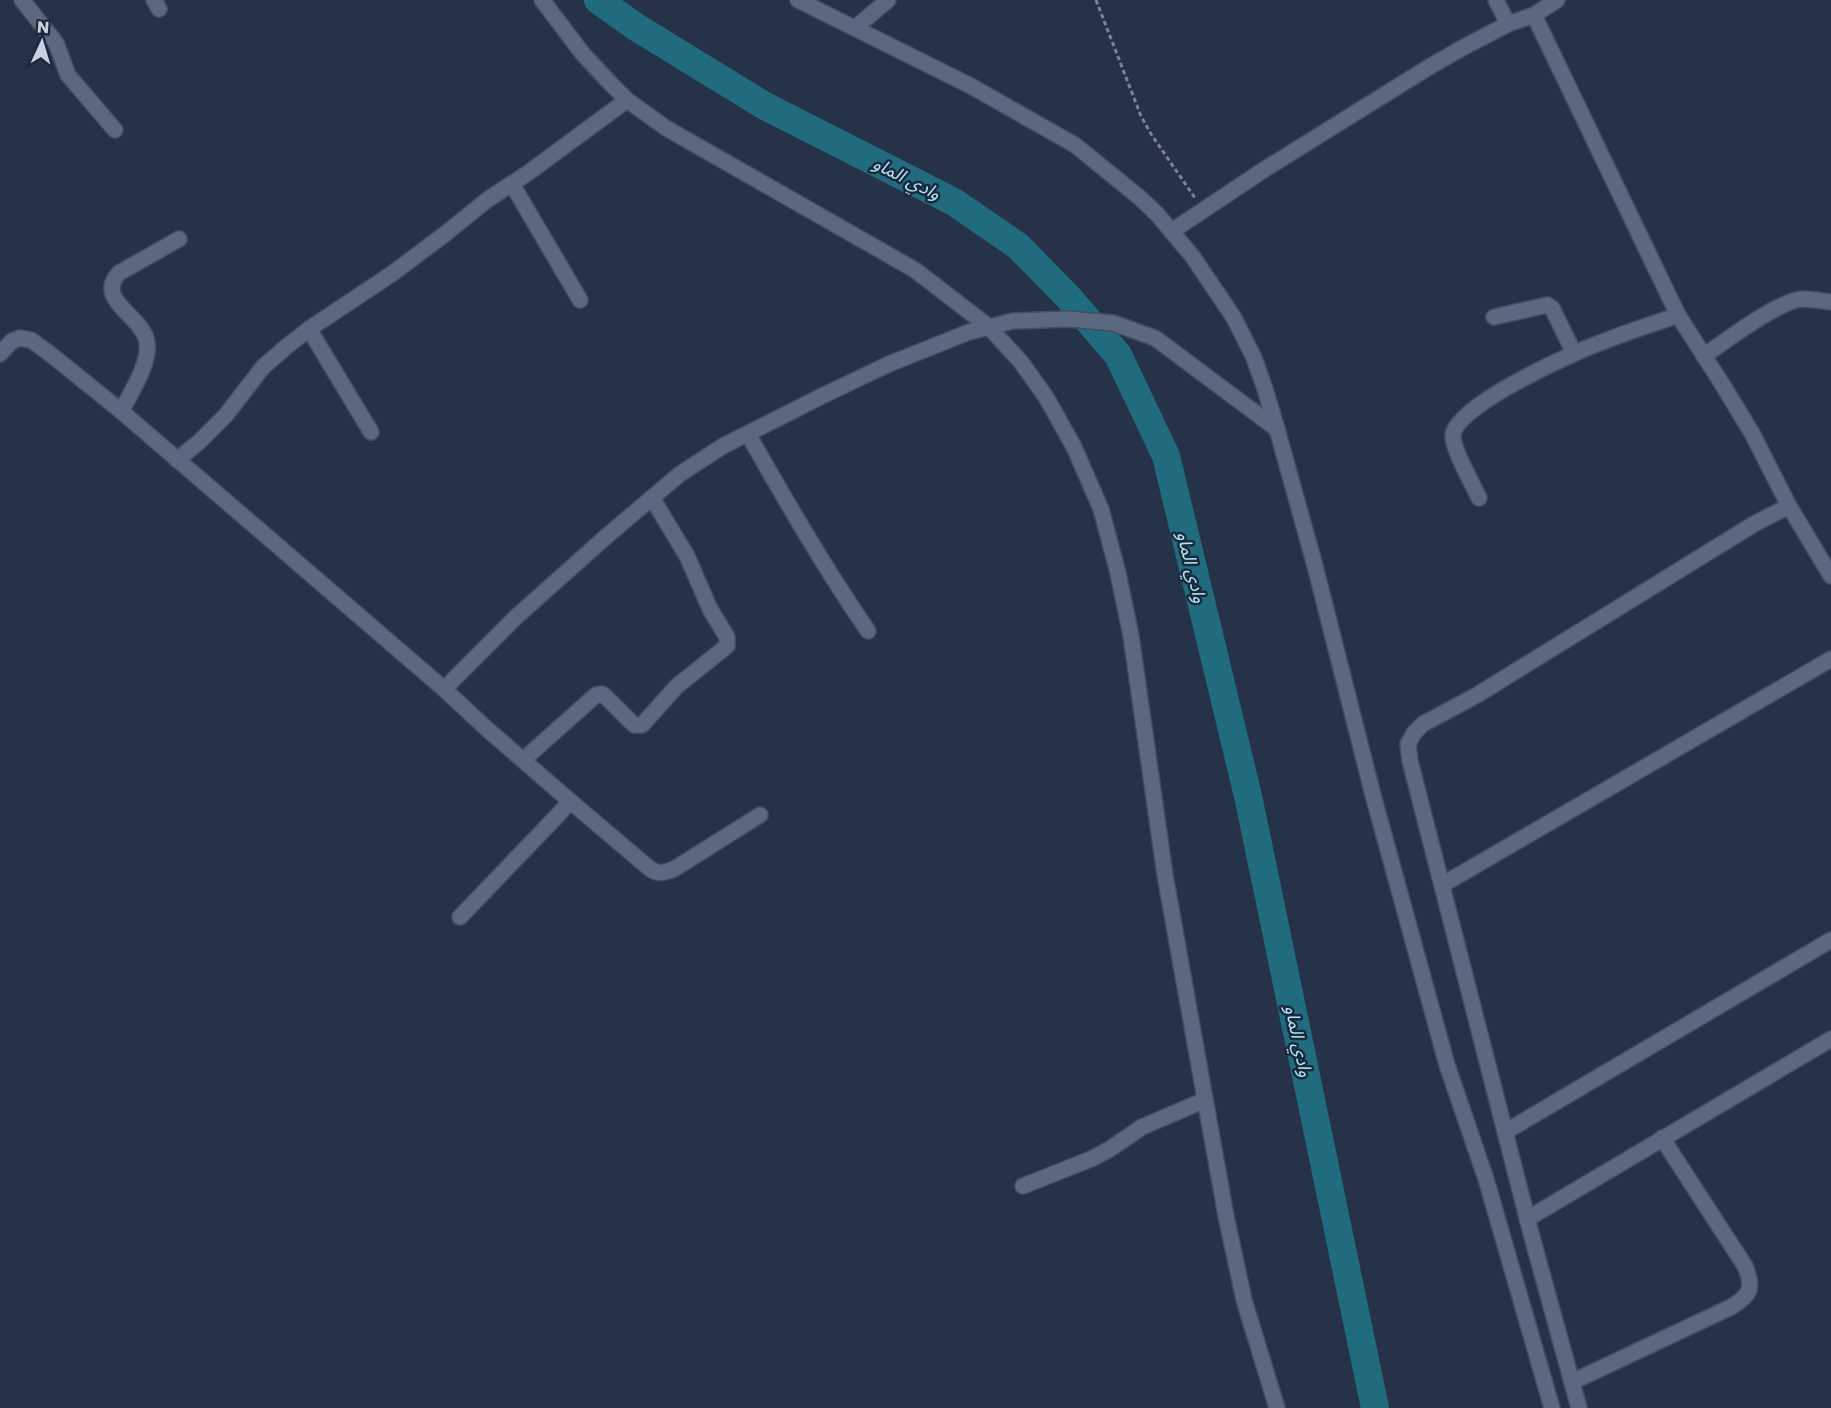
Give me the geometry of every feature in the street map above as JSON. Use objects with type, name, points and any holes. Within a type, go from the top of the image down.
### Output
[{"type":"street","points":[[22,0],[56,43],[68,75],[115,130]]},
{"type":"street","points":[[542,0],[583,54],[627,100],[666,128],[915,270],[988,327],[1021,363],[1046,397],[1074,447],[1101,509],[1119,573],[1131,636],[1165,875],[1226,1216],[1244,1300],[1277,1408]]},
{"type":"street","points":[[798,0],[969,85],[1075,145],[1139,197],[1172,231],[1193,257],[1234,318],[1254,358],[1277,429],[1447,1065],[1486,1179],[1552,1408]]},
{"type":"street","points":[[1496,0],[1508,24]]},
{"type":"street","points":[[1172,231],[1262,171],[1392,90],[1464,47],[1508,24],[1534,15],[1557,0]]},
{"type":"street","points":[[855,28],[886,1]]},
{"type":"street","points":[[1534,15],[1678,315],[1753,435],[1789,506],[1831,576]]},
{"type":"street","points":[[177,460],[226,415],[263,367],[309,329],[393,273],[487,200],[627,100]]},
{"type":"street","points":[[512,184],[580,300]]},
{"type":"street","points":[[121,411],[143,367],[147,350],[142,330],[113,296],[112,280],[119,273],[180,239]]},
{"type":"street","points":[[1704,356],[1788,302],[1803,299],[1831,302]]},
{"type":"street","points":[[1494,317],[1547,304],[1552,308],[1574,353]]},
{"type":"street","points":[[1479,498],[1455,447],[1453,435],[1459,422],[1470,411],[1511,385],[1574,353],[1678,315]]},
{"type":"street","points":[[444,689],[516,617],[680,474],[723,446],[889,364],[969,332],[1013,321],[1068,319],[1113,323],[1155,338],[1277,429]]},
{"type":"street","points":[[309,329],[371,432]]},
{"type":"street","points":[[0,354],[12,341],[20,338],[30,340],[49,353],[121,411],[655,873],[663,874],[674,869],[760,815]]},
{"type":"street","points":[[748,434],[792,512],[868,631]]},
{"type":"street","points":[[523,760],[596,695],[602,694],[606,697],[634,725],[642,725],[677,686],[727,646],[727,637],[710,609],[687,555],[652,498]]},
{"type":"street","points":[[1579,1408],[1527,1219],[1410,761],[1408,744],[1423,724],[1477,695],[1745,530],[1789,506]]},
{"type":"street","points":[[1442,885],[1831,659]]},
{"type":"street","points":[[460,917],[570,801]]},
{"type":"street","points":[[1505,1132],[1831,940]]},
{"type":"street","points":[[1527,1219],[1831,1039]]},
{"type":"street","points":[[1023,1186],[1091,1159],[1142,1127],[1205,1100]]},
{"type":"street","points":[[1572,1382],[1731,1307],[1748,1294],[1751,1286],[1745,1266],[1662,1138]]},
{"type":"path","points":[[1096,0],[1141,116],[1203,210]]},
{"type":"waterway","name":"وادي الماو","points":[[598,0],[636,27],[765,106],[954,202],[1018,246],[1068,297],[1118,355],[1166,456],[1248,796],[1375,1408]]}]
